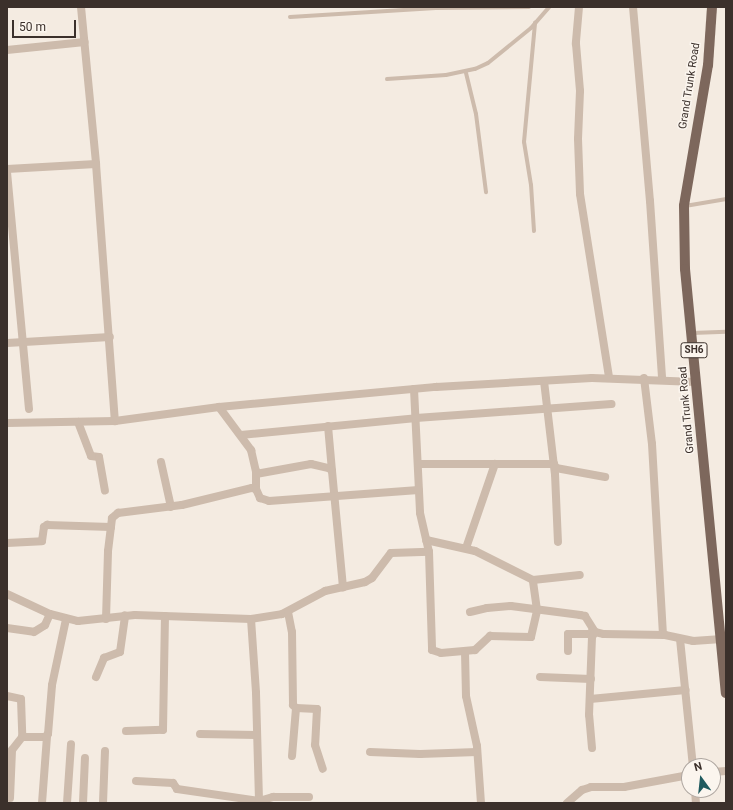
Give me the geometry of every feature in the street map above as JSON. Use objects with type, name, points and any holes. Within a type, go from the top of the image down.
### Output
[{"type":"main road","name":"Grand Trunk Road","points":[[712,7],[708,65],[684,206],[685,269],[722,639],[726,693]]},
{"type":"street","points":[[81,7],[96,164],[116,421]]},
{"type":"street","points":[[579,7],[576,44],[580,91],[578,139],[580,194],[609,378]]},
{"type":"street","points":[[633,7],[651,209],[662,380]]},
{"type":"street","points":[[7,50],[85,42]]},
{"type":"street","points":[[29,409],[7,170],[96,164]]},
{"type":"street","points":[[7,343],[110,337]]},
{"type":"street","points":[[644,378],[652,444],[663,635]]},
{"type":"street","points":[[7,423],[116,421],[219,407],[414,390],[544,381],[644,378],[696,382]]},
{"type":"street","points":[[544,381],[554,464],[558,542]]},
{"type":"street","points":[[414,390],[421,526],[429,552],[432,650],[436,653],[465,652],[480,649],[486,638],[490,636],[531,636],[537,610],[533,580]]},
{"type":"street","points":[[241,435],[416,418],[612,404]]},
{"type":"street","points":[[219,407],[251,450],[256,474],[256,489],[260,498],[269,501],[336,494],[419,490]]},
{"type":"street","points":[[78,422],[91,456],[99,457],[105,490]]},
{"type":"street","points":[[328,426],[332,471],[336,494],[343,587]]},
{"type":"street","points":[[161,462],[171,507]]},
{"type":"street","points":[[256,474],[311,464],[329,468],[332,471]]},
{"type":"street","points":[[418,464],[554,464]]},
{"type":"street","points":[[466,548],[495,464]]},
{"type":"street","points":[[554,464],[556,468],[605,477]]},
{"type":"street","points":[[106,619],[110,527],[112,518],[118,513],[171,507],[256,489]]},
{"type":"street","points":[[7,543],[42,541],[44,527],[47,526],[110,527]]},
{"type":"street","points":[[426,540],[466,548],[533,580],[580,575]]},
{"type":"street","points":[[7,594],[50,614],[66,619],[106,619],[124,615],[251,619],[288,612],[325,592],[372,578],[391,553],[429,552]]},
{"type":"street","points":[[470,612],[488,608],[511,606],[585,616],[594,631],[592,638],[590,679],[592,748]]},
{"type":"street","points":[[288,612],[292,632],[293,705],[296,708],[292,756]]},
{"type":"street","points":[[7,628],[34,632],[42,628],[50,614]]},
{"type":"street","points":[[96,677],[104,658],[120,652],[124,615]]},
{"type":"street","points":[[126,731],[163,730],[165,616]]},
{"type":"street","points":[[42,803],[52,685],[66,619]]},
{"type":"street","points":[[251,619],[259,802]]},
{"type":"street","points":[[568,651],[568,634],[590,634],[594,631],[663,635],[680,638],[722,639]]},
{"type":"street","points":[[680,638],[692,758]]},
{"type":"street","points":[[465,652],[466,696],[477,752],[481,803]]},
{"type":"street","points":[[540,677],[590,679]]},
{"type":"street","points":[[590,699],[686,690]]},
{"type":"street","points":[[7,696],[21,699],[22,737],[10,750],[10,798]]},
{"type":"street","points":[[296,708],[317,709],[315,745],[322,769]]},
{"type":"street","points":[[200,734],[257,735]]},
{"type":"street","points":[[22,737],[47,736]]},
{"type":"street","points":[[67,803],[71,744]]},
{"type":"street","points":[[103,803],[105,751]]},
{"type":"street","points":[[370,752],[420,754],[477,752]]},
{"type":"street","points":[[83,803],[85,758]]},
{"type":"street","points":[[567,803],[582,790],[591,787],[624,787],[681,776]]},
{"type":"street","points":[[136,781],[173,783],[177,790],[259,802],[273,797],[309,797]]},
{"type":"lane","points":[[290,17],[436,8],[529,7]]},
{"type":"lane","points":[[387,79],[466,72],[488,63],[535,23],[549,7]]},
{"type":"lane","points":[[534,231],[531,185],[524,142],[535,23]]},
{"type":"lane","points":[[466,72],[476,114],[486,192]]},
{"type":"lane","points":[[684,206],[726,199]]},
{"type":"lane","points":[[692,332],[726,332]]}]
